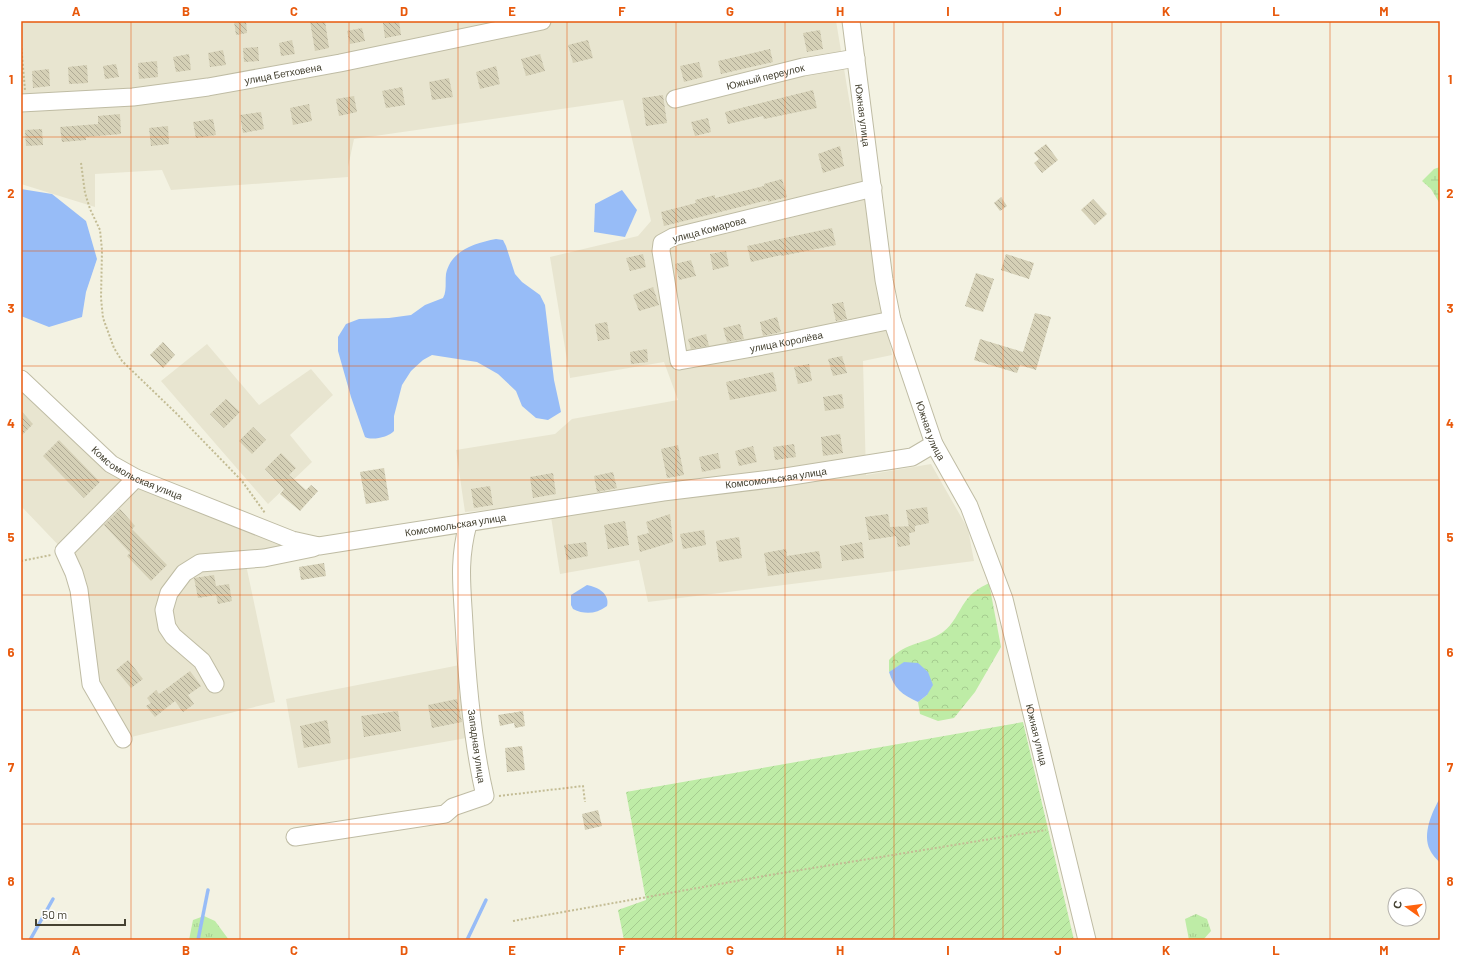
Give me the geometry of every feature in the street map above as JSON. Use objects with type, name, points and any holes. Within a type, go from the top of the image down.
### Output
[{"type":"street","name":"улица Бетховена","points":[[23,103],[133,97],[208,87],[348,62],[542,21]]},
{"type":"street","name":"Южная улица","points":[[850,21],[884,280],[892,320],[934,444],[969,506],[1004,599],[1087,940]]},
{"type":"street","name":"Южный переулок","points":[[675,99],[803,67],[856,58]]},
{"type":"street","name":"улица Комарова","points":[[679,361],[661,251],[662,243],[673,237],[873,188]]},
{"type":"street","name":"улица Королёва","points":[[679,361],[786,342],[892,320]]},
{"type":"street","name":"Комсомольская улица","points":[[21,379],[111,464],[136,478],[292,540],[319,546],[468,524],[671,490],[779,478],[912,457],[934,444]]},
{"type":"street","points":[[123,739],[91,684],[79,590],[74,573],[64,551],[136,478]]},
{"type":"street","name":"Западная улица","points":[[295,837],[445,814],[453,807],[485,796],[478,767],[469,688],[460,584],[460,559],[468,524]]},
{"type":"street","points":[[215,684],[202,661],[173,636],[167,627],[164,610],[169,593],[184,574],[200,563],[264,558],[319,546]]},
{"type":"path","points":[[21,44],[23,103]]},
{"type":"path","points":[[81,164],[85,193],[90,209],[100,230],[102,250],[101,298],[103,318],[114,348],[122,361],[242,480],[262,509],[271,531]]},
{"type":"path","points":[[21,561],[29,561],[64,551]]},
{"type":"path","points":[[485,796],[583,786],[585,802]]},
{"type":"path","points":[[513,921],[770,875],[1060,827]]},
{"type":"shaded area","points":[[21,21],[836,21],[892,355],[863,361],[866,475],[931,464],[968,529],[974,561],[648,602],[639,560],[560,574],[549,504],[465,512],[456,450],[555,434],[572,419],[678,400],[664,362],[570,378],[550,257],[638,236],[651,221],[623,100],[354,139],[348,167],[348,177],[171,190],[162,170],[95,174],[95,207],[21,184]]},
{"type":"shaded area","points":[[207,344],[259,405],[311,369],[333,395],[290,435],[312,462],[268,504],[161,381]]},
{"type":"shaded area","points":[[21,379],[111,464],[319,546],[245,560],[275,702],[123,739],[91,684],[64,551],[21,506]]},
{"type":"shaded area","points":[[465,664],[472,737],[298,768],[286,699]]},
{"type":"green space","points":[[1440,167],[1440,204],[1431,189],[1422,181],[1434,169]]},
{"type":"green space","points":[[989,583],[1001,647],[975,692],[954,718],[938,721],[920,714],[918,702],[927,695],[905,662],[889,672],[889,660],[902,649],[936,636],[947,629],[970,596]]},
{"type":"green space","points":[[1023,722],[1074,940],[624,940],[618,910],[646,900],[626,792]]},
{"type":"green space","points":[[1196,914],[1207,919],[1211,931],[1203,940],[1189,940],[1185,919]]},
{"type":"green space","points":[[204,916],[215,921],[229,940],[189,940],[193,920]]},
{"type":"water","points":[[21,189],[52,194],[86,221],[97,259],[86,292],[82,317],[49,327],[21,316]]},
{"type":"water","points":[[622,190],[637,210],[625,237],[594,232],[595,204]]},
{"type":"water","points":[[496,239],[503,240],[515,274],[522,282],[540,295],[545,305],[554,380],[561,412],[548,420],[536,418],[522,406],[516,391],[498,374],[477,362],[432,355],[423,360],[411,371],[402,385],[394,416],[394,431],[380,438],[372,439],[365,437],[351,397],[338,351],[338,337],[346,324],[359,319],[389,318],[411,315],[425,305],[443,298],[446,274],[453,259],[458,253],[480,243]]},
{"type":"water","points":[[587,585],[599,589],[605,595],[607,598],[607,606],[599,611],[590,613],[573,609],[571,605],[571,595]]},
{"type":"water","points":[[904,662],[918,663],[928,672],[933,685],[927,695],[918,702],[907,697],[896,687],[889,672]]},
{"type":"water","points":[[1440,798],[1440,863],[1431,852],[1427,837],[1431,816]]},
{"type":"building","points":[[234,21],[246,21],[247,33],[236,35]]},
{"type":"building","points":[[310,21],[325,21],[329,48],[315,51]]},
{"type":"building","points":[[399,21],[401,35],[385,38],[383,23]]},
{"type":"building","points":[[362,28],[365,41],[350,44],[347,31]]},
{"type":"building","points":[[820,30],[823,49],[807,52],[803,33]]},
{"type":"building","points":[[292,40],[295,54],[281,56],[279,43]]},
{"type":"building","points":[[588,40],[593,58],[573,63],[568,45]]},
{"type":"building","points":[[258,47],[259,61],[244,62],[243,48]]},
{"type":"building","points":[[770,49],[773,62],[721,74],[718,61]]},
{"type":"building","points":[[223,50],[226,65],[210,67],[208,53]]},
{"type":"building","points":[[189,54],[191,70],[176,72],[173,57]]},
{"type":"building","points":[[540,54],[545,71],[526,76],[521,59]]},
{"type":"building","points":[[157,61],[158,77],[139,79],[138,63]]},
{"type":"building","points":[[699,62],[703,77],[684,82],[680,66]]},
{"type":"building","points":[[116,64],[119,77],[105,79],[103,66]]},
{"type":"building","points":[[87,65],[88,83],[69,84],[68,67]]},
{"type":"building","points":[[496,66],[500,84],[480,89],[476,72]]},
{"type":"building","points":[[49,69],[50,86],[33,88],[32,71]]},
{"type":"building","points":[[449,78],[453,97],[432,100],[429,82]]},
{"type":"building","points":[[402,87],[405,105],[386,108],[382,91]]},
{"type":"building","points":[[813,90],[817,108],[764,119],[763,116],[728,124],[725,112]]},
{"type":"building","points":[[663,95],[667,123],[646,126],[642,98]]},
{"type":"building","points":[[354,96],[357,112],[339,116],[336,99]]},
{"type":"building","points":[[309,104],[312,121],[293,125],[290,108]]},
{"type":"building","points":[[261,112],[264,129],[243,133],[240,115]]},
{"type":"building","points":[[120,114],[121,134],[86,137],[86,140],[62,142],[60,127],[98,124],[98,116]]},
{"type":"building","points":[[708,118],[711,132],[695,136],[691,122]]},
{"type":"building","points":[[213,119],[216,135],[196,138],[193,122]]},
{"type":"building","points":[[168,126],[169,144],[151,146],[149,128]]},
{"type":"building","points":[[42,129],[43,145],[26,146],[25,130]]},
{"type":"building","points":[[1046,144],[1058,160],[1042,173],[1034,163],[1039,159],[1034,153]]},
{"type":"building","points":[[840,146],[844,166],[823,173],[818,154]]},
{"type":"building","points":[[782,179],[787,197],[768,202],[768,200],[664,226],[661,212],[696,203],[695,200],[715,195],[715,198],[764,186],[764,184]]},
{"type":"building","points":[[1001,197],[1007,206],[1000,211],[994,203]]},
{"type":"building","points":[[1093,199],[1107,214],[1095,225],[1081,210]]},
{"type":"building","points":[[832,228],[836,245],[751,262],[747,246]]},
{"type":"building","points":[[726,251],[729,266],[713,270],[710,254]]},
{"type":"building","points":[[643,254],[646,267],[630,271],[626,258]]},
{"type":"building","points":[[1006,254],[1034,263],[1029,279],[1001,270]]},
{"type":"building","points":[[691,260],[696,276],[679,280],[675,264]]},
{"type":"building","points":[[976,273],[994,279],[983,312],[965,306]]},
{"type":"building","points":[[653,287],[659,305],[639,311],[633,295]]},
{"type":"building","points":[[843,302],[847,319],[836,321],[832,304]]},
{"type":"building","points":[[1035,313],[1051,317],[1036,370],[1020,365],[1017,373],[974,360],[980,339],[1023,352]]},
{"type":"building","points":[[777,317],[781,332],[763,336],[760,322]]},
{"type":"building","points":[[607,322],[610,339],[598,341],[595,324]]},
{"type":"building","points":[[740,324],[744,339],[727,342],[723,328]]},
{"type":"building","points":[[706,334],[709,346],[691,349],[688,339]]},
{"type":"building","points":[[163,342],[175,355],[163,368],[150,355]]},
{"type":"building","points":[[647,349],[648,362],[631,364],[630,352]]},
{"type":"building","points":[[842,356],[847,373],[833,376],[828,359]]},
{"type":"building","points":[[809,364],[812,381],[798,384],[794,367]]},
{"type":"building","points":[[773,372],[777,391],[730,400],[726,382]]},
{"type":"building","points":[[842,394],[844,408],[825,411],[823,397]]},
{"type":"building","points":[[226,399],[240,412],[224,428],[210,414]]},
{"type":"building","points":[[21,411],[33,424],[21,436]]},
{"type":"building","points":[[253,427],[266,440],[252,454],[239,441]]},
{"type":"building","points":[[840,434],[843,453],[823,456],[821,437]]},
{"type":"building","points":[[59,440],[100,482],[84,498],[43,456]]},
{"type":"building","points":[[794,444],[796,457],[775,460],[773,447]]},
{"type":"building","points":[[678,445],[684,475],[667,478],[661,449]]},
{"type":"building","points":[[753,446],[757,462],[739,466],[735,451]]},
{"type":"building","points":[[281,453],[296,468],[289,475],[306,490],[311,485],[318,491],[300,511],[280,494],[284,489],[265,469]]},
{"type":"building","points":[[718,453],[721,468],[702,472],[699,457]]},
{"type":"building","points":[[384,468],[389,500],[366,504],[360,472]]},
{"type":"building","points":[[613,472],[617,488],[597,492],[594,476]]},
{"type":"building","points":[[553,473],[556,494],[533,498],[530,477]]},
{"type":"building","points":[[490,486],[493,505],[474,508],[471,489]]},
{"type":"building","points":[[927,507],[929,523],[909,527],[906,510]]},
{"type":"building","points":[[120,509],[135,526],[132,529],[167,565],[151,581],[127,556],[130,553],[104,525]]},
{"type":"building","points":[[670,514],[673,542],[640,552],[637,536],[649,533],[646,522]]},
{"type":"building","points":[[888,514],[890,527],[915,526],[915,532],[909,533],[910,545],[898,547],[896,536],[869,540],[865,517]]},
{"type":"building","points":[[625,521],[629,545],[608,549],[604,525]]},
{"type":"building","points":[[704,530],[706,545],[683,549],[680,534]]},
{"type":"building","points":[[739,537],[742,558],[719,562],[716,541]]},
{"type":"building","points":[[586,542],[588,556],[567,560],[564,545]]},
{"type":"building","points":[[862,542],[864,558],[842,561],[840,546]]},
{"type":"building","points":[[786,549],[787,556],[819,551],[822,568],[768,576],[764,553]]},
{"type":"building","points":[[324,563],[326,576],[301,580],[299,567]]},
{"type":"building","points":[[214,575],[216,586],[229,584],[232,601],[218,604],[216,595],[198,598],[194,578]]},
{"type":"building","points":[[128,660],[143,679],[131,688],[116,670]]},
{"type":"building","points":[[190,671],[201,686],[188,695],[194,704],[183,712],[175,701],[155,717],[146,706],[151,703],[147,698],[156,690],[159,694]]},
{"type":"building","points":[[457,699],[462,722],[432,728],[428,705]]},
{"type":"building","points":[[398,711],[401,731],[364,737],[361,716]]},
{"type":"building","points":[[523,711],[525,726],[515,728],[514,723],[500,726],[498,715]]},
{"type":"building","points":[[327,720],[331,743],[304,748],[300,726]]},
{"type":"building","points":[[522,746],[525,770],[507,772],[505,748]]},
{"type":"building","points":[[598,810],[602,826],[585,830],[582,814]]},
{"type":"waterway","points":[[198,940],[208,890]]},
{"type":"waterway","points":[[30,940],[53,899]]},
{"type":"waterway","points":[[467,940],[486,900]]}]
